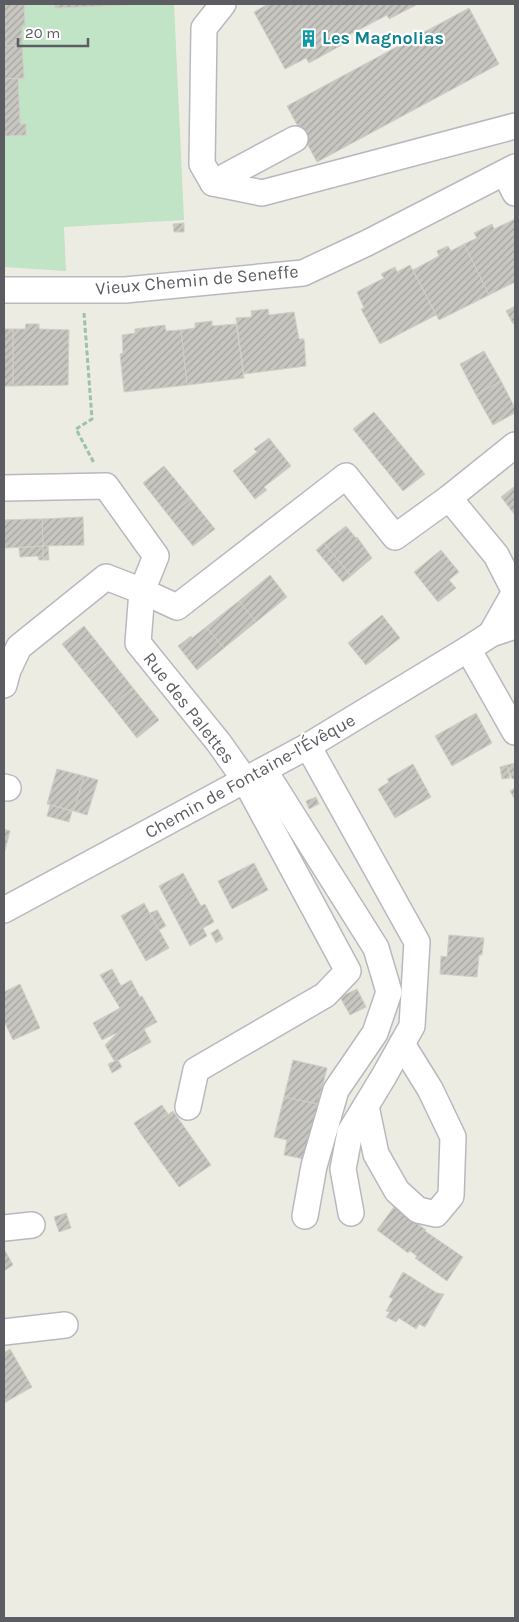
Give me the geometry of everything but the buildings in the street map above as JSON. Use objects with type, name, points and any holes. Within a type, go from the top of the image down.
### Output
[{"type":"street","points":[[223,4],[204,28],[202,164],[213,183],[262,193],[515,126]]},
{"type":"street","points":[[213,183],[295,139]]},
{"type":"street","name":"Vieux Chemin de Seneffe","points":[[4,290],[125,290],[303,273],[512,178]]},
{"type":"street","points":[[4,685],[8,670],[19,647],[106,577],[177,607],[346,476],[395,536],[449,498],[515,445]]},
{"type":"street","points":[[4,488],[106,486]]},
{"type":"street","name":"Rue des Palettes","points":[[106,486],[156,556],[142,591],[138,643],[219,743],[255,775]]},
{"type":"street","points":[[449,498],[511,583]]},
{"type":"street","name":"Chemin de Fontaine-l'Évêque","points":[[492,634],[511,583]]},
{"type":"street","name":"Chemin de Fontaine-l'Évêque","points":[[4,910],[308,746],[492,634],[515,626]]},
{"type":"street","points":[[468,650],[515,732]]},
{"type":"street","points":[[308,746],[417,942],[412,1026],[350,1132],[343,1169],[352,1213]]},
{"type":"street","points":[[188,1107],[196,1070],[326,995],[348,972],[255,775]]},
{"type":"street","points":[[255,775],[376,948],[389,992],[375,1033],[336,1090],[314,1166],[305,1216]]},
{"type":"street","points":[[366,1106],[376,1154],[397,1191],[418,1210],[436,1214],[451,1196],[454,1137],[430,1089],[402,1044]]},
{"type":"street","points":[[4,1228],[32,1225]]},
{"type":"street","points":[[4,1332],[65,1325]]},
{"type":"path","points":[[82,290],[92,418],[76,429],[106,486]]},
{"type":"green space","points":[[4,4],[174,4],[184,220],[64,227],[66,271],[4,267]]},
{"type":"place","name":"Les Magnolias","points":[[308,38]]}]
